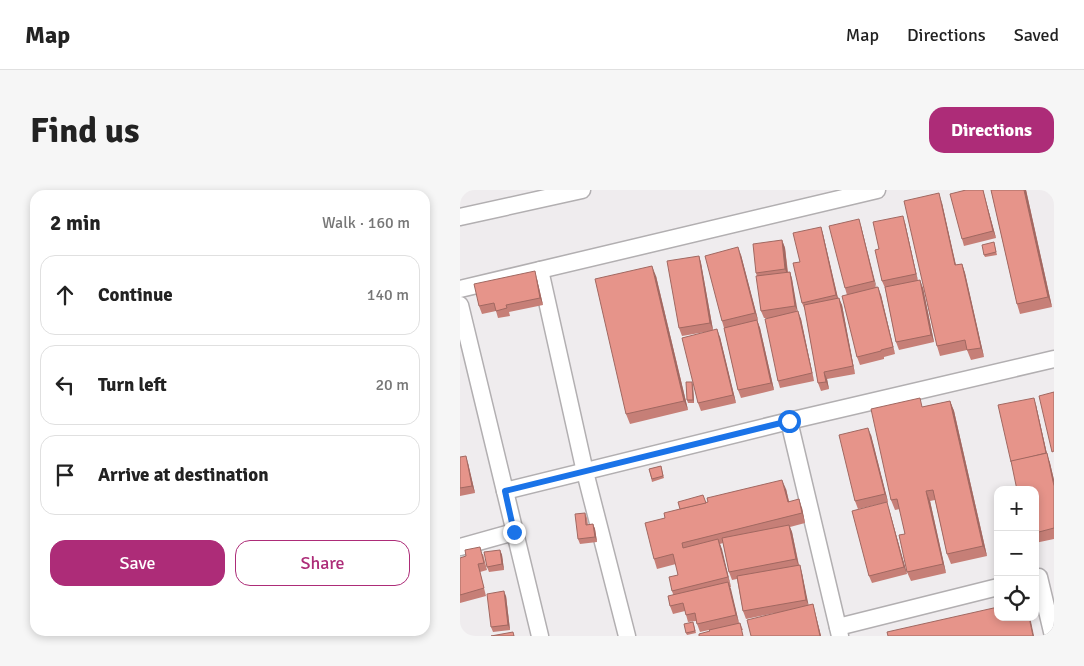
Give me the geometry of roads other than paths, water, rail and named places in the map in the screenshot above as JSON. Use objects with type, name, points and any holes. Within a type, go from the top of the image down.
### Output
[{"type":"street","points":[[460,217],[582,190]]},
{"type":"street","points":[[460,289],[877,190]]},
{"type":"street","points":[[540,270],[585,472],[627,636]]},
{"type":"street","points":[[460,305],[540,636]]},
{"type":"street","points":[[505,491],[789,421],[1054,359]]},
{"type":"street","points":[[789,421],[839,631],[994,588]]},
{"type":"street","points":[[460,548],[514,532]]},
{"type":"street","points":[[1043,576],[1053,636]]}]
